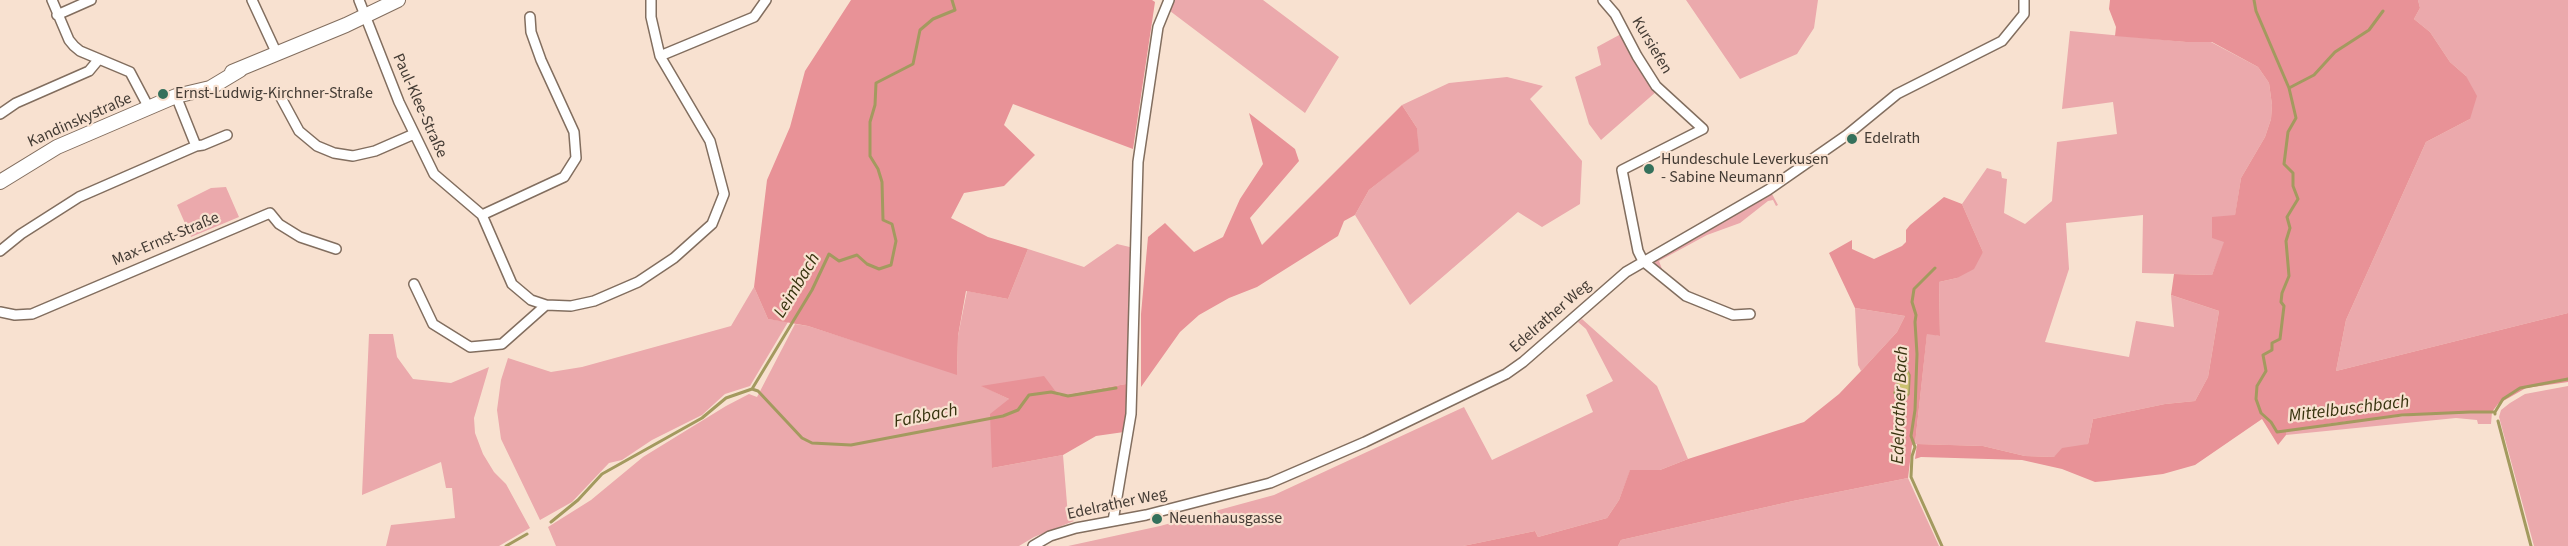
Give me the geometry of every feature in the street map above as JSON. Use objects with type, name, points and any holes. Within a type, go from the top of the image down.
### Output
[{"type":"street","points":[[52,0],[57,15],[74,46],[80,51],[130,72],[149,108]]},
{"type":"street","points":[[57,15],[91,0]]},
{"type":"street","points":[[252,0],[277,54]]},
{"type":"street","name":"Paul-Klee-Straße","points":[[358,0],[388,77],[434,174],[482,214],[512,284],[531,300],[546,305],[571,306],[594,302],[638,282],[674,258],[712,224],[724,194],[710,141],[660,56],[651,17],[651,0]]},
{"type":"street","name":"Kandinskystraße","points":[[0,182],[57,147],[176,96],[210,88],[240,70],[398,0]]},
{"type":"street","points":[[660,56],[754,17],[766,0]]},
{"type":"street","points":[[1113,521],[1131,414],[1138,162],[1158,27],[1169,0]]},
{"type":"street","name":"Kursiefen","points":[[1602,0],[1615,14],[1636,56],[1656,86],[1703,129],[1622,170],[1638,251],[1643,261]]},
{"type":"street","name":"Edelrather Weg","points":[[1033,546],[1050,536],[1076,528],[1146,515],[1270,483],[1365,442],[1506,374],[1523,363],[1619,277],[1768,190],[1847,135],[1897,94],[2002,41],[2024,14],[2024,0]]},
{"type":"street","points":[[482,214],[564,177],[576,158],[574,132],[541,60],[531,32],[530,17]]},
{"type":"street","points":[[0,114],[16,103],[89,71],[99,59]]},
{"type":"street","points":[[279,94],[299,131],[317,146],[334,153],[353,156],[375,151],[414,134]]},
{"type":"street","points":[[176,96],[196,146]]},
{"type":"street","points":[[0,251],[21,234],[79,197],[226,135]]},
{"type":"street","name":"Max-Ernst-Straße","points":[[0,312],[15,315],[32,314],[270,213],[279,224],[300,237],[336,249]]},
{"type":"street","points":[[1643,261],[1686,296],[1734,315],[1750,314]]},
{"type":"street","points":[[414,284],[433,324],[470,347],[502,344],[546,305]]},
{"type":"shaded area","points":[[851,0],[1152,0],[1155,2],[1133,149],[1013,104],[1004,125],[1035,155],[1004,186],[964,193],[951,218],[988,237],[1028,249],[1008,299],[966,291],[958,336],[957,375],[808,326],[768,319],[754,287],[767,180],[790,127],[805,71]]},
{"type":"shaded area","points":[[1175,0],[1263,0],[1339,57],[1305,113],[1170,11]]},
{"type":"shaded area","points":[[1686,0],[1818,0],[1814,28],[1797,54],[1740,79]]},
{"type":"shaded area","points":[[2110,0],[2418,0],[2420,8],[2414,19],[2430,32],[2450,62],[2466,76],[2477,96],[2470,119],[2426,142],[2346,320],[2336,371],[2568,313],[2568,382],[2526,388],[2498,404],[2492,412],[2426,413],[2333,423],[2286,431],[2286,435],[2278,445],[2262,419],[2195,465],[2163,474],[2106,481],[2095,482],[2062,469],[2022,460],[1921,457],[1915,459],[1917,444],[1983,446],[2025,456],[2054,457],[2062,448],[2088,444],[2093,419],[2165,404],[2195,401],[2208,377],[2219,311],[2171,295],[2174,274],[2212,275],[2224,242],[2212,238],[2212,217],[2235,215],[2241,178],[2265,137],[2271,119],[2269,83],[2258,67],[2212,42],[2115,36],[2116,27],[2109,9]]},
{"type":"shaded area","points":[[2418,0],[2568,0],[2568,313],[2336,371],[2346,320],[2426,142],[2470,119],[2466,76],[2450,62],[2430,32],[2414,19],[2420,8]]},
{"type":"shaded area","points":[[2070,31],[2186,42],[2211,42],[2258,67],[2269,83],[2271,119],[2265,137],[2241,178],[2235,216],[2212,275],[2142,273],[2143,215],[2066,223],[2069,269],[2045,342],[2129,357],[2136,321],[2174,327],[2171,295],[2219,311],[2208,377],[2195,401],[2165,404],[2093,419],[2088,444],[2054,457],[2025,456],[1983,446],[1915,444],[1927,333],[1940,336],[1939,282],[1957,278],[1983,252],[1962,204],[1987,168],[2001,172],[2002,178],[2007,179],[2004,213],[2025,224],[2052,201],[2057,142],[2117,134],[2113,102],[2062,109]]},
{"type":"shaded area","points":[[1621,34],[1657,91],[1601,140],[1589,124],[1575,77],[1601,65],[1597,47]]},
{"type":"shaded area","points":[[1507,77],[1543,86],[1530,99],[1582,161],[1580,204],[1542,227],[1518,212],[1410,305],[1355,215],[1369,190],[1418,151],[1417,128],[1402,105],[1449,83]]},
{"type":"shaded area","points":[[1402,105],[1417,128],[1419,151],[1369,190],[1355,215],[1344,221],[1338,236],[1257,287],[1229,298],[1199,315],[1180,332],[1141,387],[1141,314],[1148,237],[1165,223],[1194,252],[1223,237],[1240,199],[1263,164],[1249,113],[1295,149],[1299,161],[1250,218],[1262,245]]},
{"type":"shaded area","points":[[226,187],[239,217],[191,237],[177,205],[211,188]]},
{"type":"shaded area","points":[[1772,194],[1778,205],[1776,206],[1773,200],[1768,201],[1740,223],[1707,235],[1659,261],[1662,269],[1659,271],[1655,265],[1655,259]]},
{"type":"shaded area","points":[[1944,197],[1962,204],[1983,252],[1974,269],[1957,278],[1939,282],[1940,336],[1927,334],[1915,444],[1912,445],[1908,478],[1793,501],[1621,540],[1618,546],[1463,546],[1535,531],[1538,537],[1607,518],[1619,500],[1630,470],[1660,470],[1804,422],[1839,394],[1861,371],[1897,332],[1905,316],[1855,308],[1829,253],[1852,240],[1852,249],[1874,259],[1902,246],[1906,242],[1906,230],[1910,225]]},
{"type":"shaded area","points":[[1117,244],[1134,248],[1126,384],[1059,396],[982,386],[1009,399],[992,468],[1063,455],[1068,516],[1074,521],[1034,537],[1019,546],[556,546],[548,527],[591,500],[643,457],[726,406],[749,394],[757,397],[795,324],[808,326],[957,374],[958,336],[967,291],[1008,299],[1028,249],[1084,267]]},
{"type":"shaded area","points":[[754,287],[768,319],[788,322],[750,386],[725,394],[702,415],[652,440],[622,460],[609,463],[572,502],[540,520],[501,439],[497,410],[501,380],[508,358],[551,372],[582,367],[731,326]]},
{"type":"shaded area","points":[[1855,308],[1905,316],[1897,332],[1861,371],[1858,365]]},
{"type":"shaded area","points":[[1582,319],[1657,386],[1688,459],[1660,470],[1630,471],[1619,500],[1607,518],[1538,537],[1535,531],[1463,546],[1068,546],[1160,526],[1274,495],[1464,407],[1492,460],[1593,412],[1586,395],[1613,381],[1586,329],[1578,322]]},
{"type":"shaded area","points":[[369,334],[393,334],[397,357],[413,379],[451,383],[489,367],[474,418],[475,433],[483,454],[494,472],[506,484],[530,528],[499,546],[386,546],[391,525],[455,518],[452,488],[446,488],[441,462],[362,495]]},
{"type":"shaded area","points":[[1902,367],[1906,367],[1910,375],[1909,394],[1905,399],[1899,398],[1894,393]]},
{"type":"shaded area","points":[[1044,376],[1059,396],[1126,384],[1127,412],[1124,432],[1096,436],[1063,455],[992,468],[990,414],[1009,399],[981,386]]},
{"type":"shaded area","points":[[2568,386],[2568,546],[2534,546],[2499,417],[2501,410],[2525,394]]},
{"type":"shaded area","points":[[2451,412],[2492,412],[2491,424],[2478,424],[2477,420],[2456,418],[2286,435],[2285,431],[2333,423]]},
{"type":"shaded area","points":[[1908,478],[1939,546],[1618,546],[1621,540],[1793,501]]},
{"type":"waterway","name":"Leimbach","points":[[551,522],[578,500],[602,474],[702,418],[726,398],[752,389],[812,290],[829,254],[839,261],[857,255],[867,264],[879,269],[891,265],[896,241],[892,224],[883,220],[882,182],[878,169],[870,156],[870,122],[875,105],[876,83],[913,64],[920,30],[933,19],[955,10],[952,0]]},
{"type":"waterway","name":"Mittelbuschbach","points":[[2254,0],[2256,11],[2289,88],[2296,118],[2288,132],[2284,164],[2293,173],[2293,186],[2298,199],[2287,217],[2290,228],[2286,241],[2289,276],[2282,293],[2281,302],[2284,306],[2280,339],[2272,343],[2272,350],[2263,355],[2266,371],[2257,386],[2256,399],[2261,413],[2271,422],[2277,432],[2402,415],[2470,412],[2495,412],[2495,414]]},
{"type":"waterway","points":[[2289,88],[2314,75],[2335,52],[2369,30],[2383,11]]},
{"type":"waterway","name":"Edelrather Bach","points":[[1935,268],[1914,289],[1912,302],[1916,315],[1917,354],[1915,410],[1911,436],[1915,447],[1911,477],[1942,546]]},
{"type":"waterway","points":[[2495,412],[2503,399],[2520,388],[2568,379]]},
{"type":"waterway","name":"Faßbach","points":[[752,389],[758,391],[802,438],[812,443],[851,445],[1003,416],[1018,410],[1029,395],[1051,392],[1068,396],[1116,388]]},
{"type":"waterway","name":"Mittelbuschbach","points":[[2498,421],[2531,546]]},
{"type":"waterway","name":"Leimbach","points":[[506,546],[527,534]]},
{"type":"place","name":"Ernst-Ludwig-Kirchner-Straße","points":[[163,94]]},
{"type":"place","name":"Edelrath","points":[[1852,139]]},
{"type":"place","name":"Hundeschule Leverkusen - Sabine Neumann","points":[[1649,169]]},
{"type":"place","name":"Neuenhausgasse","points":[[1157,519]]}]
